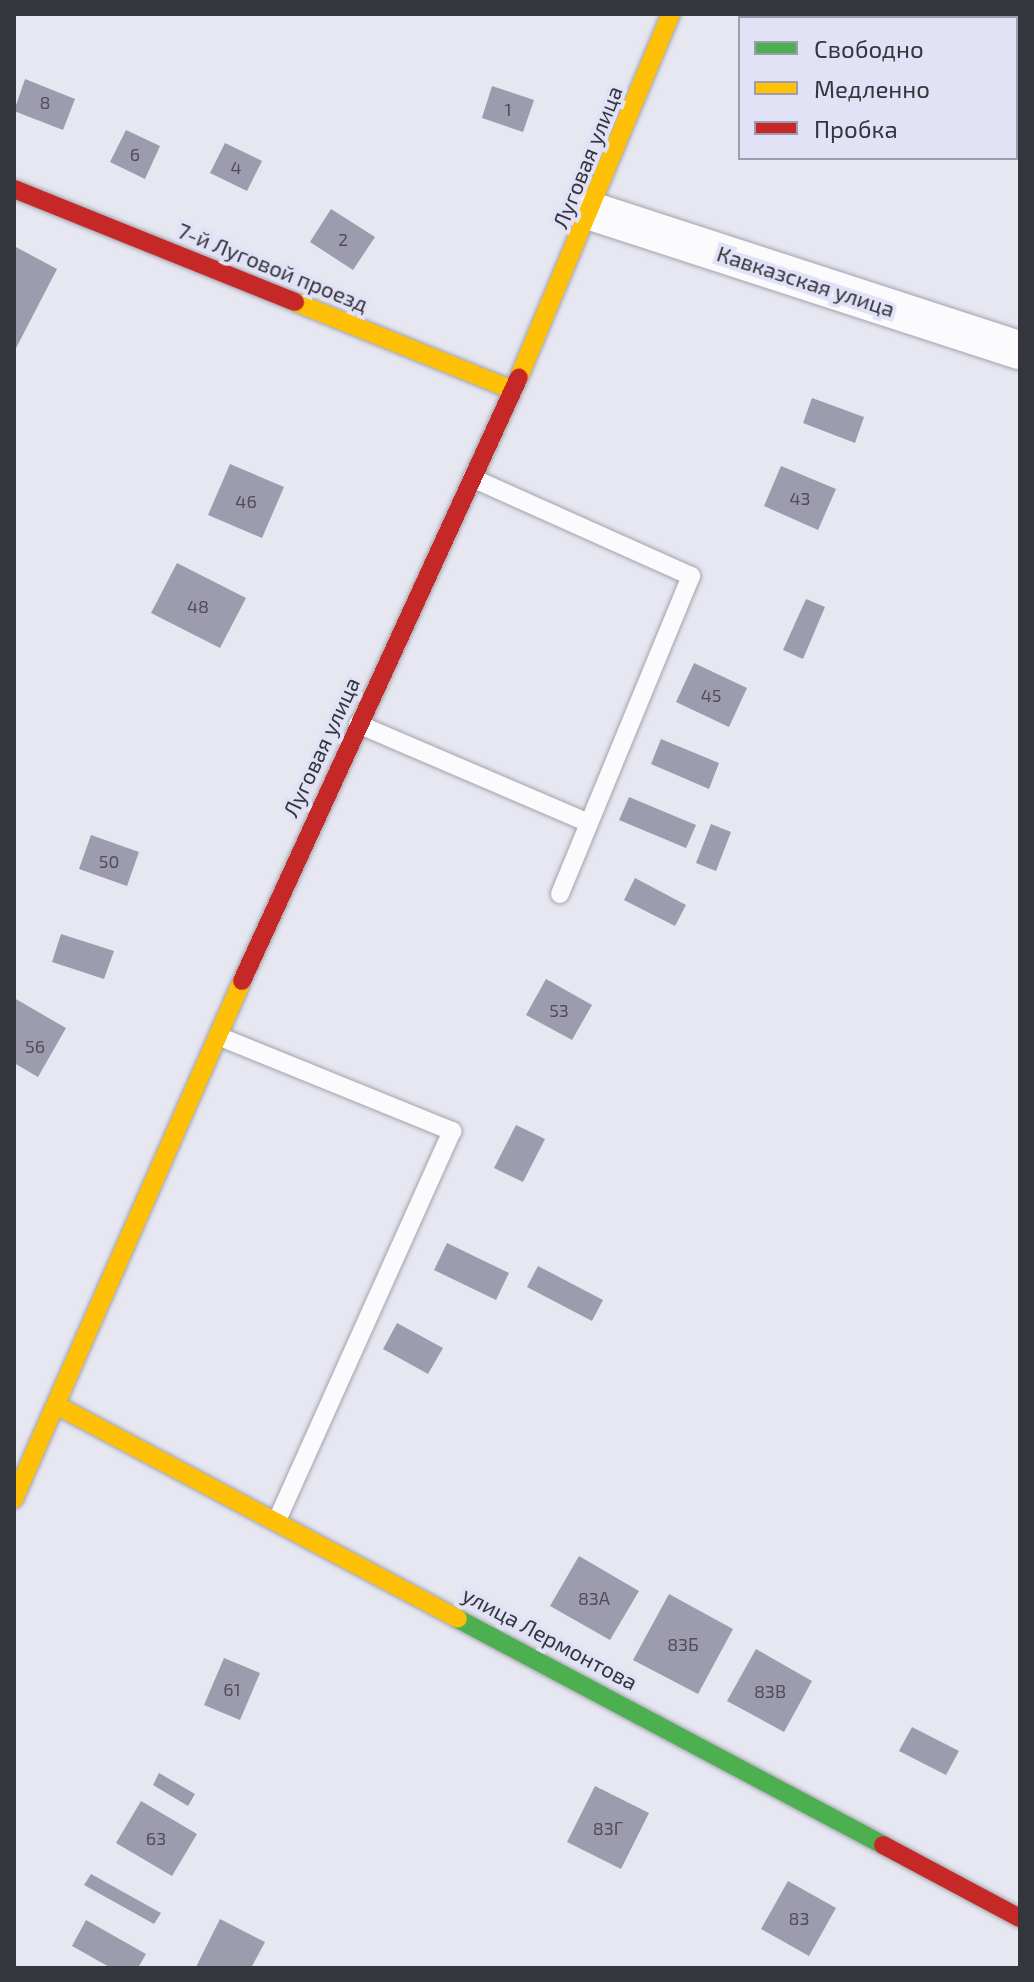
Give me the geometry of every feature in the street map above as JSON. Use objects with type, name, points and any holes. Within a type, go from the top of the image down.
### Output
[{"type":"street","name":"Луговая улица","points":[[14,1499],[358,724],[513,390],[591,211],[671,14]]},
{"type":"street","name":"7-й Луговой проезд","points":[[14,189],[513,390]]},
{"type":"street","name":"Кавказская улица","points":[[591,211],[1020,350]]},
{"type":"street","name":"улица Лермонтова","points":[[56,1405],[1020,1918]]},
{"type":"lane","points":[[472,478],[691,576],[560,894]]},
{"type":"lane","points":[[358,724],[589,823]]},
{"type":"lane","points":[[218,1036],[452,1131],[277,1520]]},
{"type":"building","points":[[963,14],[1020,14],[1020,25],[1018,30],[1018,16]]},
{"type":"building","points":[[25,79],[75,99],[63,130],[14,111]]},
{"type":"building","points":[[492,86],[534,100],[523,132],[482,118]]},
{"type":"building","points":[[126,130],[160,146],[145,179],[110,162]]},
{"type":"building","points":[[225,143],[262,161],[247,191],[210,173]]},
{"type":"building","points":[[331,209],[375,237],[353,270],[310,242]]},
{"type":"building","points":[[14,246],[57,269],[14,352]]},
{"type":"building","points":[[812,398],[864,417],[855,443],[803,423]]},
{"type":"building","points":[[230,464],[284,487],[262,538],[208,515]]},
{"type":"building","points":[[781,466],[836,489],[818,530],[764,506]]},
{"type":"building","points":[[177,563],[246,598],[220,648],[151,613]]},
{"type":"building","points":[[806,599],[825,607],[803,659],[783,650]]},
{"type":"building","points":[[694,663],[747,688],[729,727],[676,702]]},
{"type":"building","points":[[661,739],[719,763],[709,789],[651,764]]},
{"type":"building","points":[[629,797],[696,825],[686,848],[619,820]]},
{"type":"building","points":[[711,824],[731,832],[716,871],[696,863]]},
{"type":"building","points":[[91,835],[139,852],[127,886],[79,869]]},
{"type":"building","points":[[635,878],[686,905],[675,926],[624,900]]},
{"type":"building","points":[[61,934],[114,951],[104,979],[52,962]]},
{"type":"building","points":[[546,979],[592,1005],[572,1040],[526,1015]]},
{"type":"building","points":[[14,998],[66,1028],[38,1077],[14,1063]]},
{"type":"building","points":[[516,1125],[545,1139],[523,1182],[494,1168]]},
{"type":"building","points":[[447,1243],[509,1273],[496,1300],[434,1270]]},
{"type":"building","points":[[538,1266],[603,1300],[592,1321],[527,1287]]},
{"type":"building","points":[[397,1323],[443,1348],[428,1374],[383,1349]]},
{"type":"building","points":[[579,1556],[639,1591],[610,1640],[550,1606]]},
{"type":"building","points":[[669,1594],[733,1629],[698,1694],[633,1660]]},
{"type":"building","points":[[756,1649],[812,1681],[784,1732],[727,1701]]},
{"type":"building","points":[[224,1658],[260,1673],[240,1720],[204,1705]]},
{"type":"building","points":[[912,1727],[959,1751],[946,1775],[899,1751]]},
{"type":"building","points":[[159,1773],[195,1794],[188,1806],[153,1785]]},
{"type":"building","points":[[595,1786],[649,1813],[621,1869],[567,1842]]},
{"type":"building","points":[[141,1801],[197,1834],[172,1876],[116,1843]]},
{"type":"building","points":[[91,1874],[161,1913],[154,1924],[84,1885]]},
{"type":"building","points":[[788,1881],[836,1908],[809,1956],[761,1929]]},
{"type":"building","points":[[220,1919],[265,1942],[251,1968],[196,1967]]},
{"type":"building","points":[[86,1920],[146,1954],[138,1968],[111,1968],[72,1946]]},
{"type":"traffic: fast","points":[[458,1619],[883,1845]]},
{"type":"traffic: slow","points":[[519,377],[671,14]]},
{"type":"traffic: slow","points":[[295,302],[513,390]]},
{"type":"traffic: slow","points":[[14,1499],[242,981]]},
{"type":"traffic: slow","points":[[56,1405],[458,1619]]},
{"type":"traffic: jam","points":[[14,189],[295,302]]},
{"type":"traffic: jam","points":[[242,981],[519,377]]},
{"type":"traffic: jam","points":[[883,1845],[1020,1918]]}]
